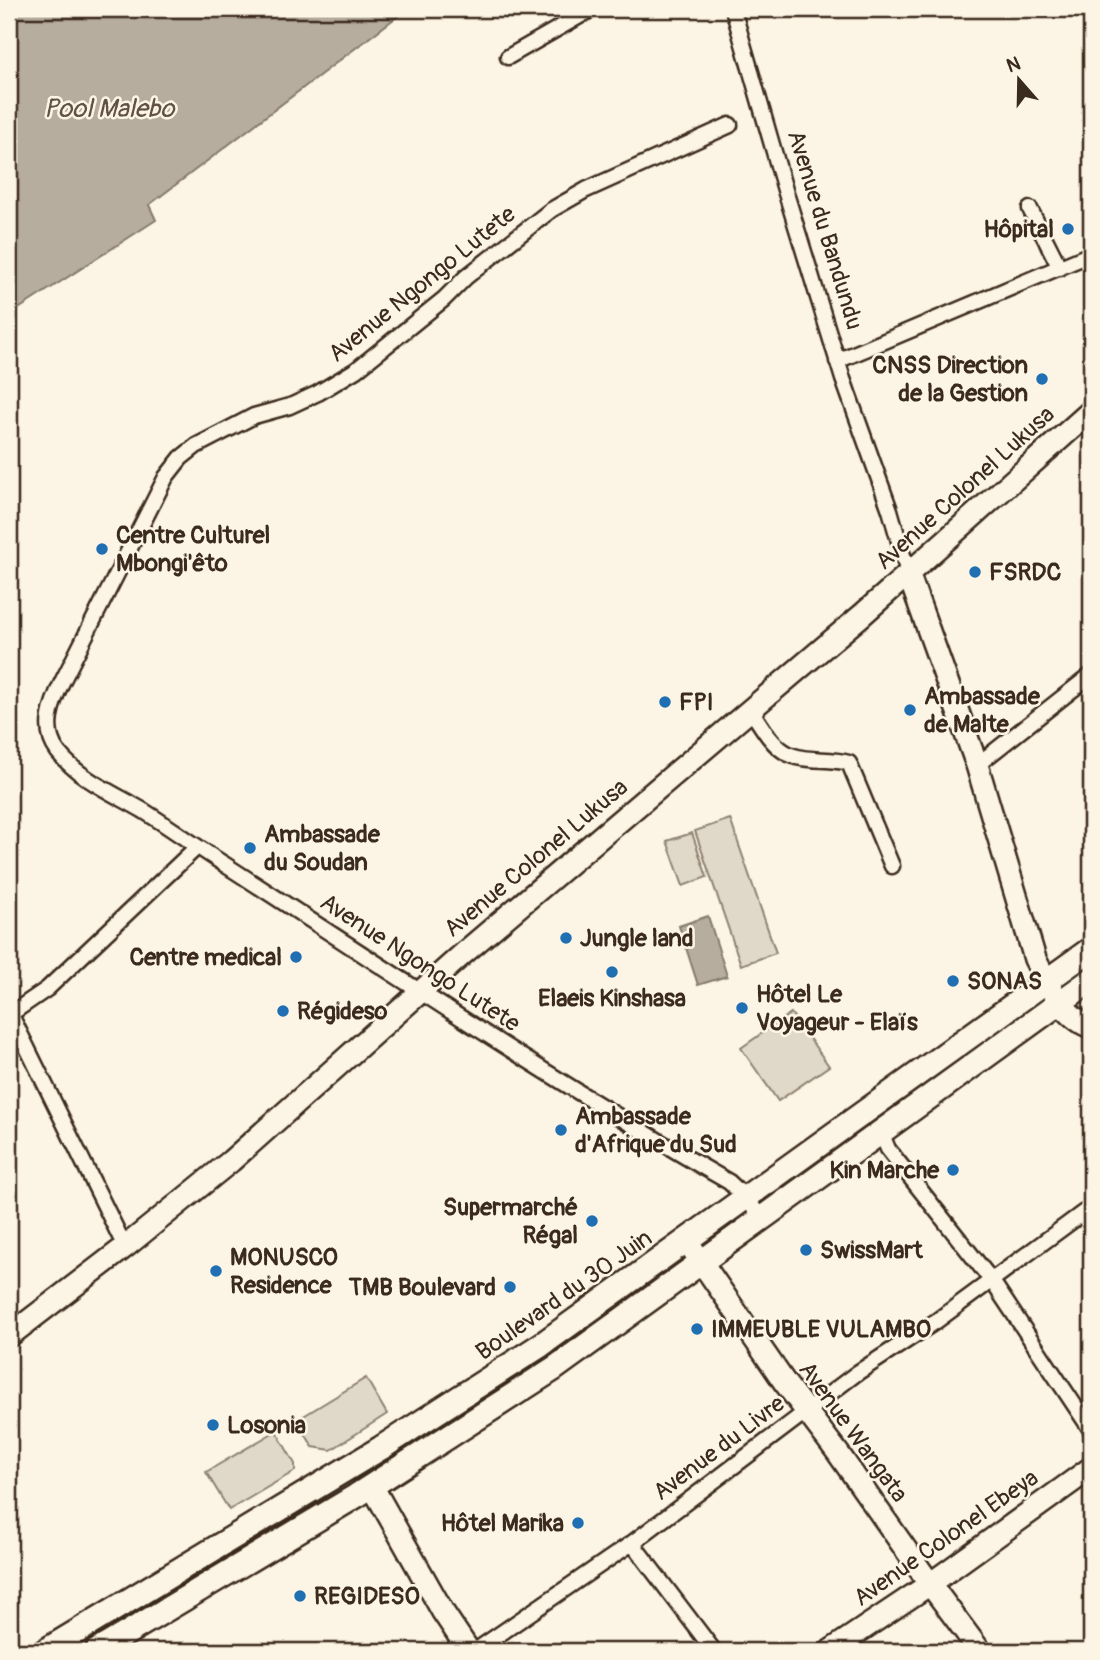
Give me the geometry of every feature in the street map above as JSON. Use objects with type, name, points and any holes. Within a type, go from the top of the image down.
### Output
[{"type":"main road","name":"Avenue Colonel Lukusa","points":[[9,1336],[231,1161],[421,992],[908,573],[1091,411]]},
{"type":"main road","name":"Avenue du Bandundu","points":[[908,573],[977,765],[1033,952],[1046,982],[1061,1003],[1089,1030]]},
{"type":"main road","name":"Boulevard du 30 Juin","points":[[45,1651],[381,1448],[541,1345],[1091,949]]},
{"type":"main road","points":[[97,1651],[372,1486],[555,1368],[1091,980]]},
{"type":"main road","name":"Avenue Wangata","points":[[687,1241],[980,1651]]},
{"type":"main road","name":"Avenue Colonel Ebeya","points":[[830,1651],[930,1584],[1091,1468]]},
{"type":"main road","points":[[372,1486],[443,1612],[469,1651]]},
{"type":"street","points":[[508,57],[592,9]]},
{"type":"street","name":"Avenue du Bandundu","points":[[733,9],[837,361],[890,510],[908,573]]},
{"type":"street","name":"Avenue Ngongo Lutete","points":[[730,125],[586,190],[551,210],[466,277],[444,299],[356,370],[309,397],[254,416],[197,446],[172,468],[62,682],[51,706],[49,723],[56,750],[71,765],[421,992],[729,1182],[762,1219]]},
{"type":"street","points":[[1030,209],[1060,268]]},
{"type":"street","points":[[837,361],[1091,254]]},
{"type":"street","points":[[977,765],[1091,675]]},
{"type":"street","points":[[750,709],[777,746],[786,753],[849,763],[892,866]]},
{"type":"street","points":[[125,1247],[9,1013],[47,989],[197,846]]},
{"type":"street","points":[[881,1132],[888,1149],[992,1281],[1091,1430]]},
{"type":"street","name":"Avenue du Livre","points":[[475,1651],[632,1543],[806,1411],[992,1281],[1091,1207]]},
{"type":"street","points":[[632,1543],[714,1651]]},
{"type":"shaded area","points":[[730,819],[776,953],[741,965],[695,831]]},
{"type":"shaded area","points":[[692,833],[707,877],[683,886],[667,841]]},
{"type":"shaded area","points":[[791,1013],[829,1066],[778,1101],[741,1048]]},
{"type":"shaded area","points":[[366,1378],[387,1414],[331,1450],[313,1447],[297,1420]]},
{"type":"shaded area","points":[[276,1431],[295,1464],[295,1471],[229,1510],[206,1472]]},
{"type":"water","name":"Pool Malebo","points":[[9,9],[407,9],[149,205],[156,220],[17,310],[17,329],[9,332]]},
{"type":"water","points":[[708,916],[727,976],[698,985],[679,926]]},
{"type":"place","name":"Hôpital","points":[[1068,229]]},
{"type":"place","name":"CNSS Direction de la Gestion","points":[[1042,379]]},
{"type":"place","name":"Centre Culturel Mbongi'êto","points":[[102,549]]},
{"type":"place","name":"FSRDC","points":[[975,572]]},
{"type":"place","name":"FPI","points":[[665,702]]},
{"type":"place","name":"Ambassade de Malte","points":[[910,710]]},
{"type":"place","name":"Ambassade du Soudan","points":[[250,848]]},
{"type":"place","name":"Jungle land","points":[[566,938]]},
{"type":"place","name":"Centre medical","points":[[296,957]]},
{"type":"place","name":"Elaeis Kinshasa","points":[[612,972]]},
{"type":"place","name":"SONAS","points":[[953,981]]},
{"type":"place","name":"Hôtel Le Voyageur - Elaïs","points":[[742,1008]]},
{"type":"place","name":"Régideso","points":[[283,1011]]},
{"type":"place","name":"Ambassade d'Afrique du Sud","points":[[561,1130]]},
{"type":"place","name":"Kin Marche","points":[[953,1170]]},
{"type":"place","name":"Supermarché Régal","points":[[592,1221]]},
{"type":"place","name":"SwissMart","points":[[806,1250]]},
{"type":"place","name":"MONUSCO Residence","points":[[216,1271]]},
{"type":"place","name":"TMB Boulevard","points":[[510,1287]]},
{"type":"place","name":"IMMEUBLE VULAMBO","points":[[697,1329]]},
{"type":"place","name":"Losonia","points":[[213,1425]]},
{"type":"place","name":"Hôtel Marika","points":[[578,1523]]},
{"type":"place","name":"REGIDESO","points":[[300,1596]]}]
